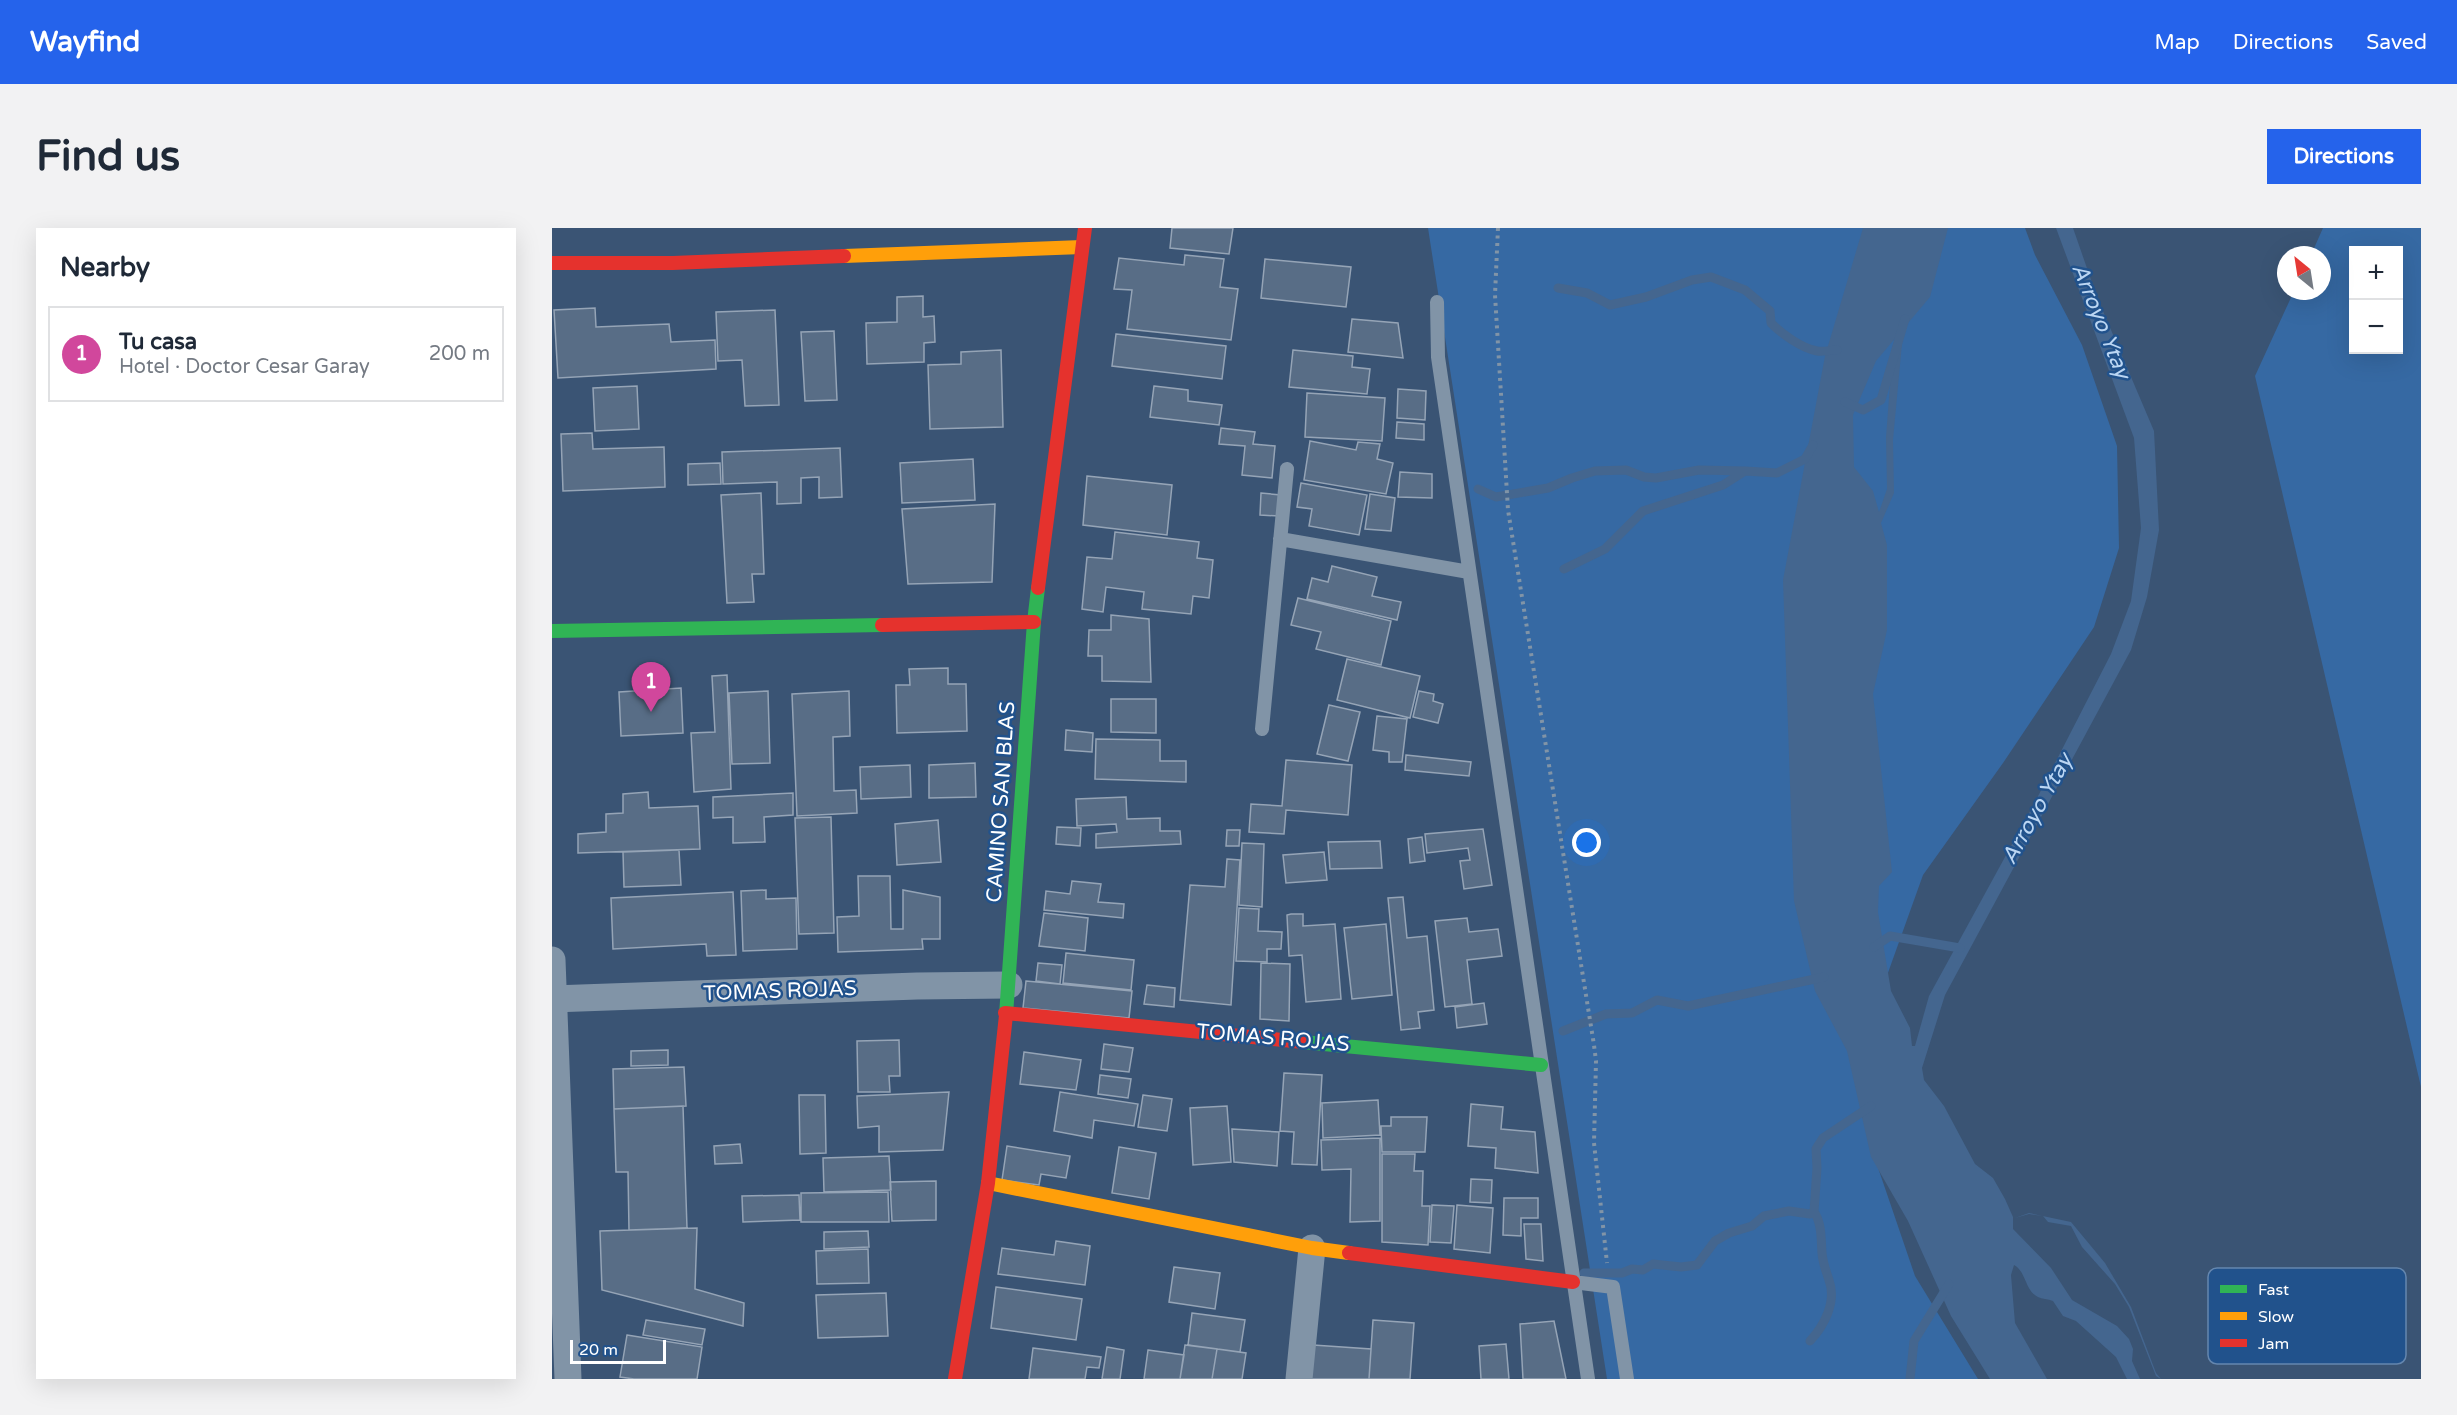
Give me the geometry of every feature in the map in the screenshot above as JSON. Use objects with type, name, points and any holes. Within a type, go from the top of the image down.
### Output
[{"type":"street","name":"CAMINO SAN BLAS","points":[[955,1379],[987,1183],[1009,985],[1034,622],[1084,228]]},
{"type":"street","points":[[552,264],[673,263],[1082,247]]},
{"type":"street","points":[[552,631],[1034,622]]},
{"type":"street","points":[[552,960],[568,1379]]},
{"type":"street","name":"TOMAS ROJAS","points":[[553,999],[917,986],[1009,985]]},
{"type":"street","name":"TOMAS ROJAS","points":[[1005,1012],[1542,1065]]},
{"type":"street","points":[[987,1183],[1312,1248],[1573,1282]]},
{"type":"street","points":[[1299,1379],[1312,1248]]},
{"type":"lane","points":[[1437,302],[1438,357],[1588,1379]]},
{"type":"lane","points":[[1262,729],[1287,469]]},
{"type":"lane","points":[[1280,539],[1469,572]]},
{"type":"lane","points":[[1573,1282],[1613,1287],[1627,1379]]},
{"type":"path","points":[[1498,228],[1495,295],[1508,510],[1594,1045],[1596,1061],[1594,1143],[1607,1264]]},
{"type":"shaded area","points":[[1428,228],[2025,228],[2035,255],[2082,345],[2117,446],[2119,548],[2094,627],[2003,763],[1923,875],[1875,1009],[1873,1153],[1915,1276],[1978,1379],[1607,1379]]},
{"type":"shaded area","points":[[2323,228],[2421,228],[2421,1087],[2255,376],[2290,300],[2331,300],[2331,246],[2315,246]]},
{"type":"water","name":"Arroyo Ytay","points":[[1863,228],[1948,228],[1930,297],[1876,361],[1853,415],[1854,467],[1873,491],[1879,512],[1887,489],[1886,437],[1893,345],[1903,333],[1893,440],[1894,493],[1881,523],[1887,545],[1887,630],[1873,694],[1892,872],[1879,886],[1878,912],[1891,991],[1910,1028],[1912,1046],[1915,1046],[1929,996],[2034,804],[2111,654],[2131,601],[2141,528],[2134,438],[2056,228],[2073,228],[2097,297],[2154,431],[2159,530],[2147,597],[2131,650],[1945,995],[1922,1068],[1924,1080],[1944,1106],[1975,1164],[1993,1178],[2005,1199],[2013,1217],[2013,1229],[2051,1268],[2072,1300],[2117,1326],[2129,1339],[2133,1349],[2132,1361],[2140,1379],[2127,1379],[2116,1357],[2076,1321],[2063,1316],[2053,1301],[2034,1294],[2014,1265],[2011,1275],[2015,1323],[2047,1379],[1990,1379],[1951,1316],[1908,1221],[1871,1157],[1847,1051],[1815,991],[1794,901],[1783,580],[1825,356]]},
{"type":"water","points":[[2043,1216],[2071,1222],[2105,1263],[2131,1307],[2156,1373],[2161,1379],[2156,1376],[2129,1307],[2115,1284],[2082,1247],[2071,1226],[2048,1222]]},
{"type":"building","points":[[1172,228],[1233,228],[1229,254],[1170,248]]},
{"type":"building","points":[[1185,255],[1224,259],[1220,287],[1238,289],[1231,340],[1127,329],[1132,290],[1114,289],[1119,258],[1184,265]]},
{"type":"building","points":[[1265,259],[1351,267],[1346,307],[1261,298]]},
{"type":"building","points":[[923,296],[923,317],[934,316],[935,342],[924,343],[924,362],[867,364],[866,323],[897,322],[897,297]]},
{"type":"building","points":[[595,308],[596,327],[669,324],[671,342],[715,340],[716,369],[558,378],[554,310]]},
{"type":"building","points":[[775,310],[779,405],[745,406],[742,360],[718,361],[716,312]]},
{"type":"building","points":[[1352,319],[1398,323],[1403,358],[1348,352]]},
{"type":"building","points":[[834,331],[837,400],[805,401],[801,332]]},
{"type":"building","points":[[1116,334],[1226,346],[1222,379],[1112,366]]},
{"type":"building","points":[[1001,350],[1003,427],[930,429],[928,365],[961,364],[961,352]]},
{"type":"building","points":[[1293,350],[1353,356],[1352,367],[1370,369],[1367,394],[1289,387]]},
{"type":"building","points":[[637,386],[639,429],[595,431],[593,388]]},
{"type":"building","points":[[1154,386],[1188,390],[1188,401],[1222,405],[1219,425],[1150,417]]},
{"type":"building","points":[[1398,389],[1426,391],[1425,420],[1397,418]]},
{"type":"building","points":[[1307,393],[1385,398],[1382,441],[1305,437]]},
{"type":"building","points":[[1397,422],[1424,424],[1424,440],[1396,438]]},
{"type":"building","points":[[1221,428],[1255,432],[1253,444],[1275,446],[1272,478],[1242,475],[1245,446],[1219,444]]},
{"type":"building","points":[[592,433],[593,449],[664,447],[665,487],[563,491],[561,434]]},
{"type":"building","points":[[1310,441],[1356,450],[1358,442],[1380,444],[1377,459],[1393,463],[1386,494],[1304,480]]},
{"type":"building","points":[[840,448],[842,497],[819,498],[819,477],[801,478],[801,503],[777,504],[777,482],[723,484],[722,452]]},
{"type":"building","points":[[973,459],[975,500],[902,503],[900,463]]},
{"type":"building","points":[[720,463],[721,484],[688,485],[688,464]]},
{"type":"building","points":[[1400,472],[1432,474],[1432,498],[1398,497]]},
{"type":"building","points":[[1087,476],[1172,485],[1167,535],[1083,525]]},
{"type":"building","points":[[1301,483],[1367,495],[1359,535],[1309,526],[1312,509],[1297,507]]},
{"type":"building","points":[[761,493],[764,574],[752,574],[754,602],[727,603],[721,495]]},
{"type":"building","points":[[1261,493],[1281,495],[1279,516],[1260,515]]},
{"type":"building","points":[[1370,494],[1395,498],[1391,531],[1365,529]]},
{"type":"building","points":[[995,504],[992,582],[908,584],[902,509]]},
{"type":"building","points":[[1115,532],[1199,542],[1197,558],[1213,560],[1209,598],[1193,596],[1191,614],[1142,609],[1144,592],[1106,587],[1103,612],[1082,609],[1087,557],[1112,559]]},
{"type":"building","points":[[1332,566],[1377,577],[1372,596],[1401,602],[1397,620],[1307,599],[1312,578],[1328,582]]},
{"type":"building","points":[[1298,598],[1391,621],[1381,665],[1316,649],[1321,632],[1291,625]]},
{"type":"building","points":[[1111,615],[1149,619],[1151,682],[1102,681],[1102,656],[1088,656],[1089,630],[1111,630]]},
{"type":"building","points":[[1347,659],[1420,676],[1410,718],[1337,700]]},
{"type":"building","points":[[948,668],[948,684],[966,684],[967,731],[897,733],[896,685],[910,685],[909,669]]},
{"type":"building","points":[[727,675],[731,789],[694,792],[691,733],[715,732],[712,676]]},
{"type":"building","points":[[681,688],[683,733],[621,736],[619,692]]},
{"type":"building","points":[[768,691],[770,763],[732,764],[729,693]]},
{"type":"building","points":[[849,691],[850,736],[833,737],[834,791],[856,790],[857,813],[797,816],[792,694]]},
{"type":"building","points":[[1419,691],[1434,694],[1433,701],[1443,704],[1438,723],[1413,717]]},
{"type":"building","points":[[1111,699],[1156,699],[1156,733],[1111,732]]},
{"type":"building","points":[[1329,705],[1360,712],[1348,761],[1317,754]]},
{"type":"building","points":[[1377,716],[1407,719],[1402,762],[1389,762],[1389,752],[1373,750]]},
{"type":"building","points":[[1066,730],[1093,733],[1092,752],[1065,750]]},
{"type":"building","points":[[1096,739],[1160,740],[1160,761],[1186,761],[1186,782],[1095,779]]},
{"type":"building","points":[[1406,755],[1471,762],[1469,776],[1405,770]]},
{"type":"building","points":[[1286,760],[1352,765],[1348,815],[1286,810],[1284,834],[1249,832],[1251,804],[1282,806]]},
{"type":"building","points":[[975,763],[976,797],[929,798],[929,765]]},
{"type":"building","points":[[910,765],[911,797],[861,799],[860,767]]},
{"type":"building","points":[[648,792],[649,808],[698,806],[700,849],[578,853],[578,834],[606,832],[606,814],[623,813],[623,794]]},
{"type":"building","points":[[793,793],[793,815],[764,817],[765,842],[733,843],[733,817],[713,818],[713,797]]},
{"type":"building","points":[[1126,797],[1127,819],[1160,818],[1160,831],[1180,831],[1181,844],[1096,848],[1096,834],[1117,832],[1116,824],[1077,826],[1076,799]]},
{"type":"building","points":[[831,817],[834,933],[799,934],[795,818]]},
{"type":"building","points":[[938,820],[941,862],[897,865],[895,824]]},
{"type":"building","points":[[1057,827],[1081,828],[1080,846],[1056,844]]},
{"type":"building","points":[[1483,829],[1492,885],[1464,889],[1460,861],[1470,860],[1468,848],[1427,853],[1425,834]]},
{"type":"building","points":[[1227,830],[1240,830],[1239,846],[1226,846]]},
{"type":"building","points":[[1422,837],[1425,861],[1410,863],[1408,839]]},
{"type":"building","points":[[1380,841],[1382,868],[1330,869],[1328,842]]},
{"type":"building","points":[[1242,843],[1264,844],[1262,907],[1239,905]]},
{"type":"building","points":[[679,850],[681,885],[624,887],[623,852]]},
{"type":"building","points":[[1324,852],[1327,880],[1286,883],[1283,855]]},
{"type":"building","points":[[1227,859],[1240,860],[1231,1005],[1180,1000],[1190,885],[1225,887]]},
{"type":"building","points":[[858,876],[890,876],[891,929],[903,929],[903,890],[940,897],[940,939],[922,939],[923,949],[838,952],[837,917],[859,916]]},
{"type":"building","points":[[1072,881],[1101,884],[1098,902],[1124,904],[1123,918],[1044,910],[1046,891],[1070,894]]},
{"type":"building","points":[[766,890],[766,899],[796,898],[797,949],[743,951],[741,891]]},
{"type":"building","points":[[733,892],[736,955],[707,956],[706,944],[613,949],[611,898]]},
{"type":"building","points":[[1403,897],[1407,938],[1427,936],[1434,1010],[1418,1012],[1420,1028],[1401,1030],[1388,898]]},
{"type":"building","points":[[1239,908],[1259,909],[1258,931],[1282,932],[1281,949],[1267,949],[1267,962],[1236,961]]},
{"type":"building","points":[[1044,913],[1088,918],[1085,951],[1039,946]]},
{"type":"building","points":[[1303,914],[1303,926],[1335,924],[1341,999],[1306,1002],[1302,955],[1289,956],[1287,915]]},
{"type":"building","points":[[1467,918],[1469,932],[1498,929],[1502,956],[1467,960],[1472,1004],[1445,1007],[1435,921]]},
{"type":"building","points":[[1386,924],[1392,995],[1352,999],[1344,928]]},
{"type":"building","points":[[1066,953],[1134,960],[1131,990],[1063,983]]},
{"type":"building","points":[[1038,963],[1062,965],[1060,984],[1036,981]]},
{"type":"building","points":[[1261,963],[1290,964],[1289,1021],[1260,1019]]},
{"type":"building","points":[[1026,981],[1132,991],[1129,1018],[1023,1008]]},
{"type":"building","points":[[1147,985],[1175,988],[1174,1007],[1144,1004]]},
{"type":"building","points":[[1484,1003],[1487,1024],[1457,1028],[1455,1007]]},
{"type":"building","points":[[899,1040],[900,1076],[889,1076],[890,1092],[858,1092],[857,1041]]},
{"type":"building","points":[[1104,1044],[1133,1048],[1129,1072],[1101,1069]]},
{"type":"building","points":[[668,1050],[668,1065],[631,1066],[631,1051]]},
{"type":"building","points":[[1024,1052],[1081,1060],[1076,1090],[1020,1084]]},
{"type":"building","points":[[684,1067],[686,1106],[614,1109],[613,1069]]},
{"type":"building","points":[[1284,1073],[1322,1075],[1317,1165],[1292,1164],[1294,1132],[1280,1131]]},
{"type":"building","points":[[1100,1075],[1131,1079],[1128,1098],[1098,1094]]},
{"type":"building","points":[[949,1092],[943,1150],[879,1152],[879,1126],[858,1128],[857,1096]]},
{"type":"building","points":[[1060,1092],[1138,1104],[1134,1126],[1094,1120],[1092,1138],[1054,1131]]},
{"type":"building","points":[[799,1095],[825,1095],[826,1153],[800,1154]]},
{"type":"building","points":[[1143,1095],[1172,1099],[1167,1131],[1138,1127]]},
{"type":"building","points":[[1378,1100],[1380,1135],[1323,1138],[1322,1103]]},
{"type":"building","points":[[1471,1104],[1503,1107],[1501,1129],[1535,1132],[1538,1173],[1495,1168],[1496,1148],[1468,1146]]},
{"type":"building","points":[[683,1106],[687,1228],[629,1230],[628,1172],[616,1172],[614,1109]]},
{"type":"building","points":[[1227,1106],[1231,1162],[1193,1165],[1190,1108]]},
{"type":"building","points":[[1391,1117],[1427,1117],[1425,1152],[1382,1152],[1381,1126],[1391,1126]]},
{"type":"building","points":[[1232,1129],[1279,1132],[1277,1166],[1234,1162]]},
{"type":"building","points":[[1380,1138],[1380,1221],[1350,1222],[1351,1169],[1322,1170],[1321,1140]]},
{"type":"building","points":[[740,1144],[742,1163],[715,1164],[714,1146]]},
{"type":"building","points":[[1007,1146],[1070,1156],[1066,1178],[1041,1174],[1039,1185],[1002,1180]]},
{"type":"building","points":[[1119,1147],[1156,1153],[1149,1199],[1112,1193]]},
{"type":"building","points":[[1382,1154],[1415,1154],[1414,1171],[1423,1171],[1422,1206],[1430,1206],[1428,1245],[1382,1242]]},
{"type":"building","points":[[889,1156],[891,1190],[824,1192],[823,1158]]},
{"type":"building","points":[[1471,1179],[1492,1180],[1491,1203],[1470,1202]]},
{"type":"building","points":[[936,1181],[936,1220],[892,1221],[890,1182]]},
{"type":"building","points":[[888,1192],[889,1222],[801,1222],[801,1193]]},
{"type":"building","points":[[799,1195],[800,1220],[743,1222],[742,1196]]},
{"type":"building","points":[[1504,1198],[1538,1198],[1538,1218],[1521,1218],[1521,1236],[1503,1235]]},
{"type":"building","points":[[1432,1205],[1454,1206],[1451,1243],[1430,1242]]},
{"type":"building","points":[[1457,1205],[1493,1208],[1490,1253],[1454,1249]]},
{"type":"building","points":[[1524,1224],[1541,1224],[1543,1261],[1526,1259]]},
{"type":"building","points":[[697,1228],[695,1289],[744,1303],[743,1326],[602,1290],[600,1231]]},
{"type":"building","points":[[868,1231],[869,1247],[824,1249],[824,1232]]},
{"type":"building","points":[[1056,1241],[1090,1246],[1085,1285],[998,1274],[1002,1248],[1054,1255]]},
{"type":"building","points":[[868,1249],[869,1283],[817,1284],[816,1251]]},
{"type":"building","points":[[1174,1267],[1220,1273],[1215,1309],[1169,1302]]},
{"type":"building","points":[[996,1287],[1082,1299],[1076,1340],[991,1328]]},
{"type":"building","points":[[886,1293],[888,1336],[818,1338],[816,1295]]},
{"type":"building","points":[[1192,1313],[1245,1320],[1240,1352],[1188,1345]]},
{"type":"building","points":[[646,1320],[705,1329],[702,1345],[643,1335]]},
{"type":"building","points":[[1373,1320],[1414,1323],[1410,1379],[1369,1379]]},
{"type":"building","points":[[1554,1321],[1566,1379],[1523,1379],[1520,1324]]},
{"type":"building","points":[[627,1335],[702,1347],[697,1379],[620,1377]]},
{"type":"building","points":[[1506,1344],[1509,1379],[1481,1379],[1479,1346]]},
{"type":"building","points":[[1185,1345],[1217,1349],[1212,1379],[1180,1379]]},
{"type":"building","points":[[1313,1345],[1371,1349],[1369,1379],[1311,1379]]},
{"type":"building","points":[[1107,1347],[1124,1350],[1120,1379],[1102,1379]]},
{"type":"building","points":[[1033,1348],[1101,1357],[1099,1368],[1087,1367],[1085,1379],[1029,1379]]},
{"type":"building","points":[[1217,1349],[1246,1353],[1242,1379],[1212,1379]]},
{"type":"building","points":[[1148,1350],[1184,1355],[1180,1379],[1144,1379]]},
{"type":"waterway","points":[[1558,288],[1587,293],[1610,305],[1646,297],[1692,280],[1711,277],[1745,290],[1770,311],[1771,323],[1798,344],[1817,351],[1837,350]]},
{"type":"waterway","points":[[1845,402],[1863,410],[1881,400],[1905,319]]},
{"type":"waterway","points":[[1564,569],[1605,549],[1643,511],[1723,485],[1745,471],[1777,473],[1805,459],[1813,445]]},
{"type":"waterway","points":[[1478,489],[1496,497],[1548,488],[1595,471],[1626,470],[1644,477],[1656,478],[1699,470],[1745,471]]},
{"type":"waterway","points":[[1874,947],[1890,936],[1960,948]]},
{"type":"waterway","points":[[1563,1031],[1606,1014],[1632,1013],[1657,1000],[1688,1006],[1824,977]]},
{"type":"waterway","points":[[1584,1273],[1622,1273],[1632,1269],[1643,1270],[1653,1264],[1681,1267],[1697,1265],[1715,1241],[1729,1233],[1752,1226],[1764,1216],[1789,1211],[1810,1214],[1814,1212],[1816,1149],[1823,1138],[1871,1106]]},
{"type":"waterway","points":[[1810,1341],[1828,1313],[1831,1297],[1831,1288],[1822,1257],[1820,1226],[1814,1212]]},
{"type":"waterway","points":[[1910,1379],[1914,1341],[1949,1284]]},
{"type":"traffic: fast","points":[[1006,1015],[1038,588]]},
{"type":"traffic: fast","points":[[552,631],[882,625]]},
{"type":"traffic: fast","points":[[1303,1042],[1541,1065]]},
{"type":"traffic: slow","points":[[844,256],[1082,247]]},
{"type":"traffic: slow","points":[[988,1183],[1312,1248],[1349,1253]]},
{"type":"traffic: jam","points":[[1038,588],[1085,228]]},
{"type":"traffic: jam","points":[[552,263],[673,263],[844,256]]},
{"type":"traffic: jam","points":[[882,625],[1034,622]]},
{"type":"traffic: jam","points":[[1005,1013],[1303,1042]]},
{"type":"traffic: jam","points":[[955,1379],[988,1183],[1006,1015]]},
{"type":"traffic: jam","points":[[1349,1253],[1573,1282]]},
{"type":"place","name":"Tu casa","points":[[651,712]]}]
